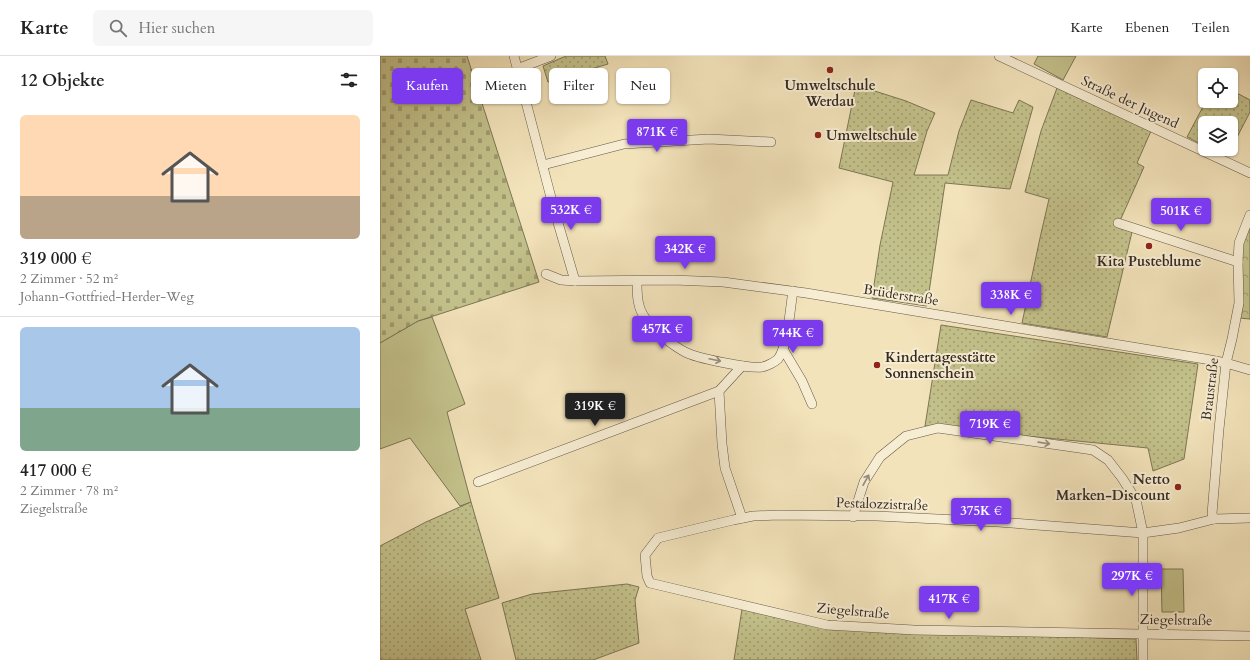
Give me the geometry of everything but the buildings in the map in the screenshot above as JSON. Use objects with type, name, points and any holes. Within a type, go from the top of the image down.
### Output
[{"type":"street","points":[[514,56],[517,68]]},
{"type":"street","points":[[520,68],[551,56]]},
{"type":"street","name":"Straße der Jugend","points":[[999,56],[1250,173]]},
{"type":"street","points":[[526,104],[554,209],[575,281]]},
{"type":"street","points":[[543,165],[624,144],[709,138],[771,142]]},
{"type":"street","name":"Braustraße","points":[[1214,519],[1212,514],[1226,363],[1239,303],[1239,243],[1250,215]]},
{"type":"street","points":[[1118,223],[1238,262]]},
{"type":"street","name":"Brüderstraße","points":[[546,274],[561,280],[575,281],[723,282],[793,291],[1226,363],[1250,370]]},
{"type":"street","points":[[637,281],[636,297],[645,318],[665,339],[686,353],[742,366],[762,367],[778,360],[784,349],[793,291]]},
{"type":"street","points":[[784,349],[802,381],[812,404]]},
{"type":"street","points":[[478,482],[719,391],[742,366]]},
{"type":"street","points":[[719,391],[722,444],[726,468],[742,518]]},
{"type":"street","points":[[853,517],[864,482],[880,457],[906,436],[938,428],[1093,450],[1108,460],[1136,500],[1143,534],[1143,660]]},
{"type":"street","name":"Pestalozzistraße","points":[[650,583],[647,576],[645,555],[658,538],[742,518],[778,515],[853,517],[877,516],[998,522],[1143,534],[1179,528],[1214,519],[1250,518]]},
{"type":"street","name":"Ziegelstraße","points":[[650,583],[828,625],[914,630],[1250,636]]},
{"type":"green space","points":[[380,56],[467,56],[471,69],[471,104],[482,104],[539,282],[418,321],[380,343]]},
{"type":"green space","points":[[566,56],[605,56],[608,64],[595,68],[549,68],[548,82],[543,66]]},
{"type":"green space","points":[[1038,56],[1076,56],[1063,80],[1034,64]]},
{"type":"green space","points":[[856,85],[906,101],[935,113],[927,131],[914,175],[948,175],[959,131],[971,100],[1013,113],[1019,100],[1033,107],[1010,189],[945,183],[927,306],[872,298],[880,245],[893,182],[839,168]]},
{"type":"green space","points":[[1057,88],[1151,131],[1137,163],[1144,167],[1119,223],[1132,232],[1107,337],[1022,323],[1049,199],[1025,192],[1041,131]]},
{"type":"green space","points":[[1238,94],[1250,100],[1250,112],[1238,135],[1238,116],[1198,116],[1202,108],[1238,108]]},
{"type":"green space","points":[[1198,116],[1198,142],[1187,137]]},
{"type":"green space","points":[[1250,215],[1250,319],[1239,318],[1238,262]]},
{"type":"green space","points":[[432,317],[465,404],[447,412],[471,502],[460,506],[410,438],[380,449],[380,343],[418,321]]},
{"type":"green space","points":[[941,325],[1198,364],[1184,459],[1153,471],[1148,448],[925,426]]},
{"type":"green space","points":[[471,502],[499,598],[465,609],[481,660],[380,660],[380,546],[426,522]]},
{"type":"green space","points":[[1161,569],[1183,569],[1184,612],[1162,612]]},
{"type":"green space","points":[[627,584],[639,587],[635,600],[639,643],[593,660],[516,660],[502,603],[532,594]]},
{"type":"green space","points":[[742,609],[828,629],[1136,639],[1137,660],[734,660]]},
{"type":"place","name":"Umweltschule Werdau","points":[[830,70]]},
{"type":"place","name":"Umweltschule","points":[[818,135]]},
{"type":"place","name":"Kita Pusteblume","points":[[1149,246]]},
{"type":"place","name":"Kindertagesstätte Sonnenschein","points":[[877,365]]},
{"type":"place","name":"Netto Marken-Discount","points":[[1178,487]]}]
